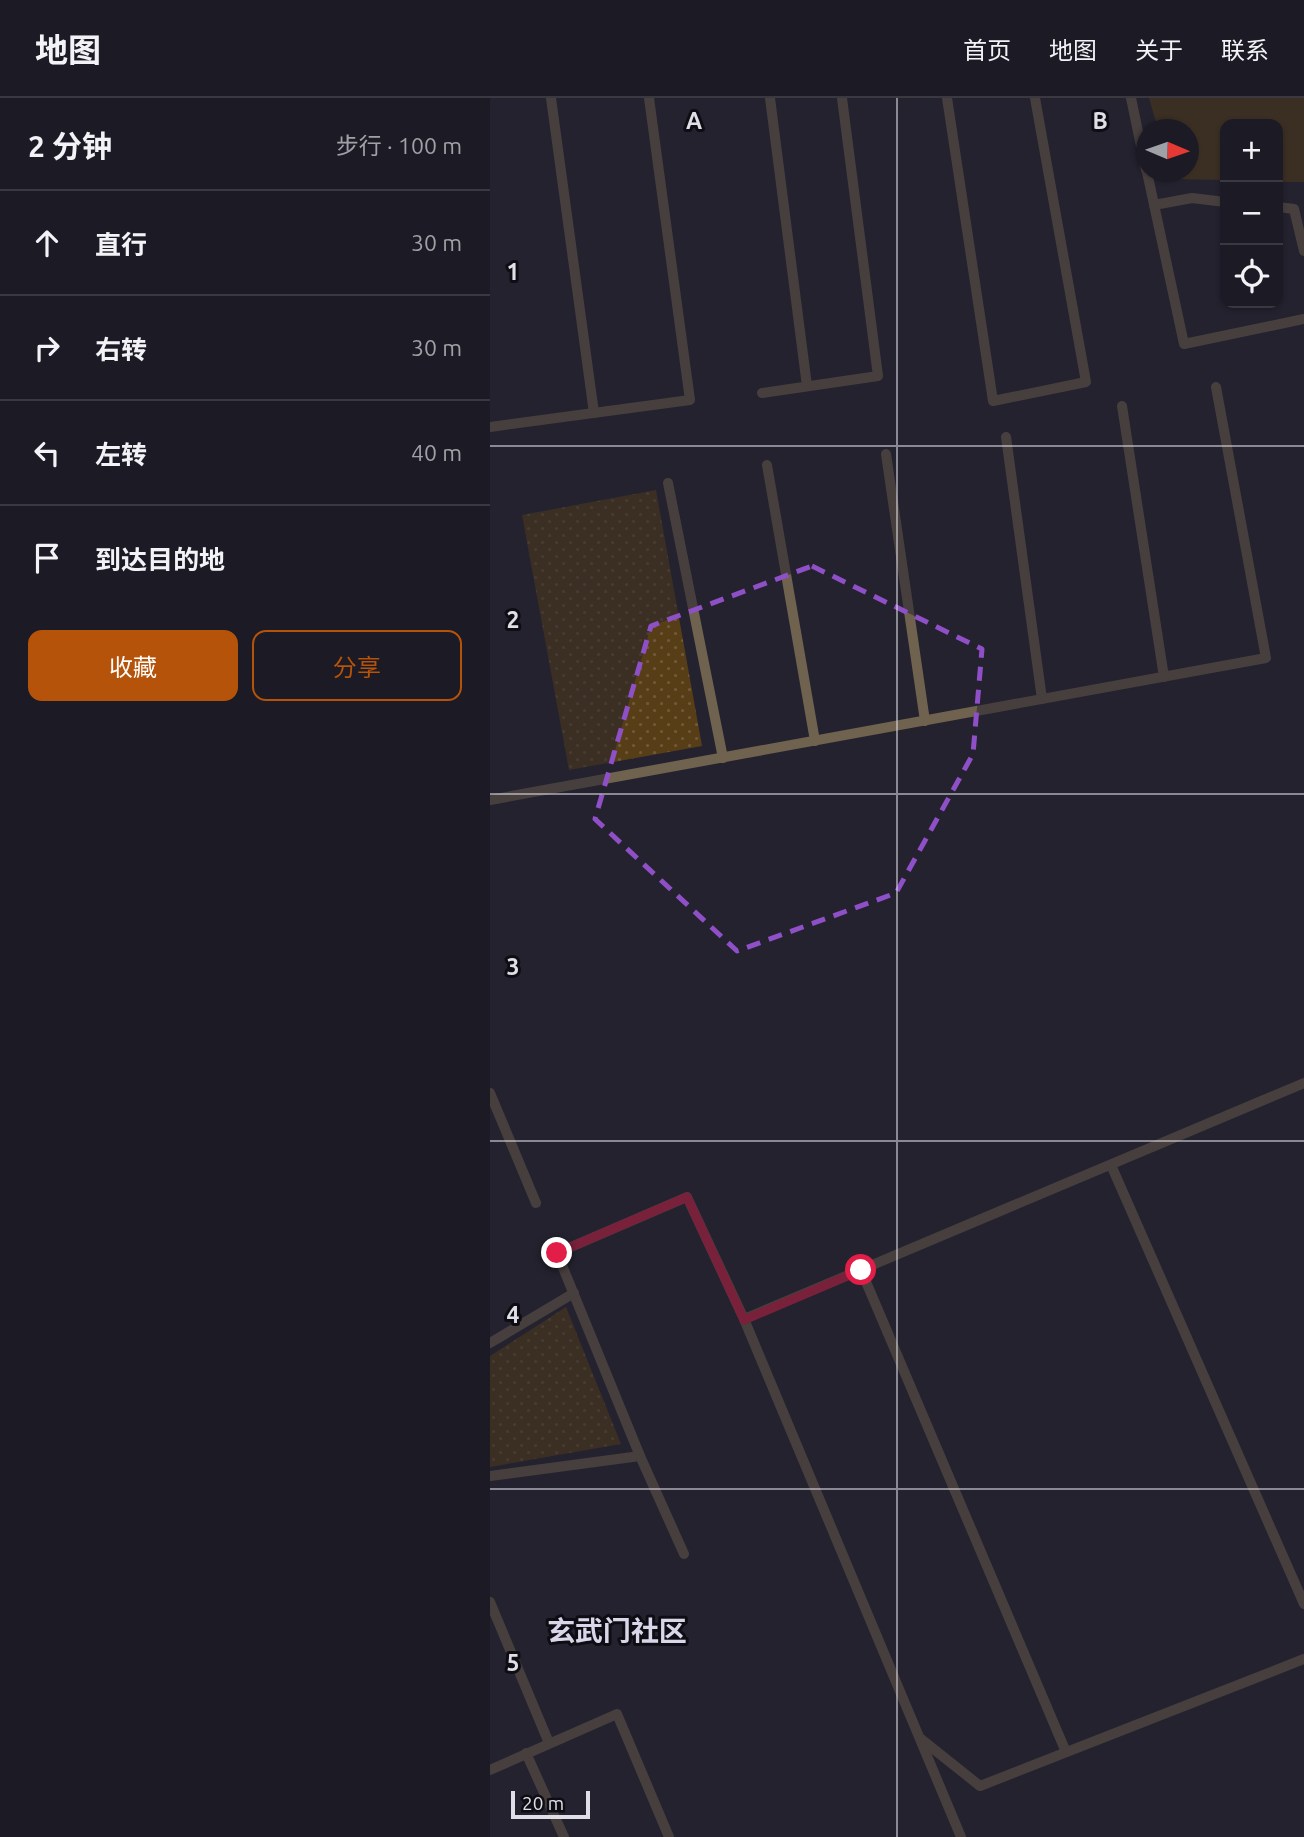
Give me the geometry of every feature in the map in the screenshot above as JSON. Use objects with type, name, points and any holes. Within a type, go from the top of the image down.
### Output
[{"type":"lane","points":[[551,98],[594,413]]},
{"type":"lane","points":[[490,427],[690,400],[649,98]]},
{"type":"lane","points":[[770,98],[807,386]]},
{"type":"lane","points":[[762,393],[878,376],[842,98]]},
{"type":"lane","points":[[947,98],[993,401],[1086,383],[1035,98]]},
{"type":"lane","points":[[1131,98],[1136,121]]},
{"type":"lane","points":[[1149,182],[1184,344],[1304,319]]},
{"type":"lane","points":[[1154,205],[1192,198],[1220,201]]},
{"type":"lane","points":[[1283,208],[1294,209],[1304,251]]},
{"type":"lane","points":[[490,800],[1266,658],[1216,387]]},
{"type":"lane","points":[[1122,406],[1164,677]]},
{"type":"lane","points":[[1006,437],[1042,699]]},
{"type":"lane","points":[[886,454],[925,721]]},
{"type":"lane","points":[[767,465],[815,741]]},
{"type":"lane","points":[[668,483],[723,758]]},
{"type":"lane","points":[[744,1320],[1304,1083]]},
{"type":"lane","points":[[490,1093],[536,1203]]},
{"type":"lane","points":[[1111,1164],[1304,1604]]},
{"type":"lane","points":[[684,1554],[640,1456],[557,1253],[687,1197],[744,1320],[961,1837]]},
{"type":"lane","points":[[861,1270],[1066,1752]]},
{"type":"lane","points":[[490,1343],[574,1293]]},
{"type":"lane","points":[[490,1476],[640,1456]]},
{"type":"lane","points":[[490,1602],[549,1743]]},
{"type":"lane","points":[[919,1737],[980,1786],[1304,1659]]},
{"type":"lane","points":[[490,1770],[617,1714],[669,1837]]},
{"type":"lane","points":[[526,1753],[564,1837]]},
{"type":"highlighted area","points":[[812,566],[982,649],[973,754],[896,893],[737,951],[595,819],[651,626]]},
{"type":"shaded area","points":[[1149,98],[1304,98],[1304,182],[1283,182],[1283,119],[1220,119],[1220,180],[1199,180],[1199,119],[1155,119]]},
{"type":"shaded area","points":[[656,490],[702,746],[569,770],[522,515]]},
{"type":"shaded area","points":[[566,1307],[621,1444],[490,1467],[490,1356]]},
{"type":"district","name":"玄武门社区","points":[[617,1631]]},
{"type":"route","points":[[557,1253],[687,1197],[744,1320],[861,1270]]}]
